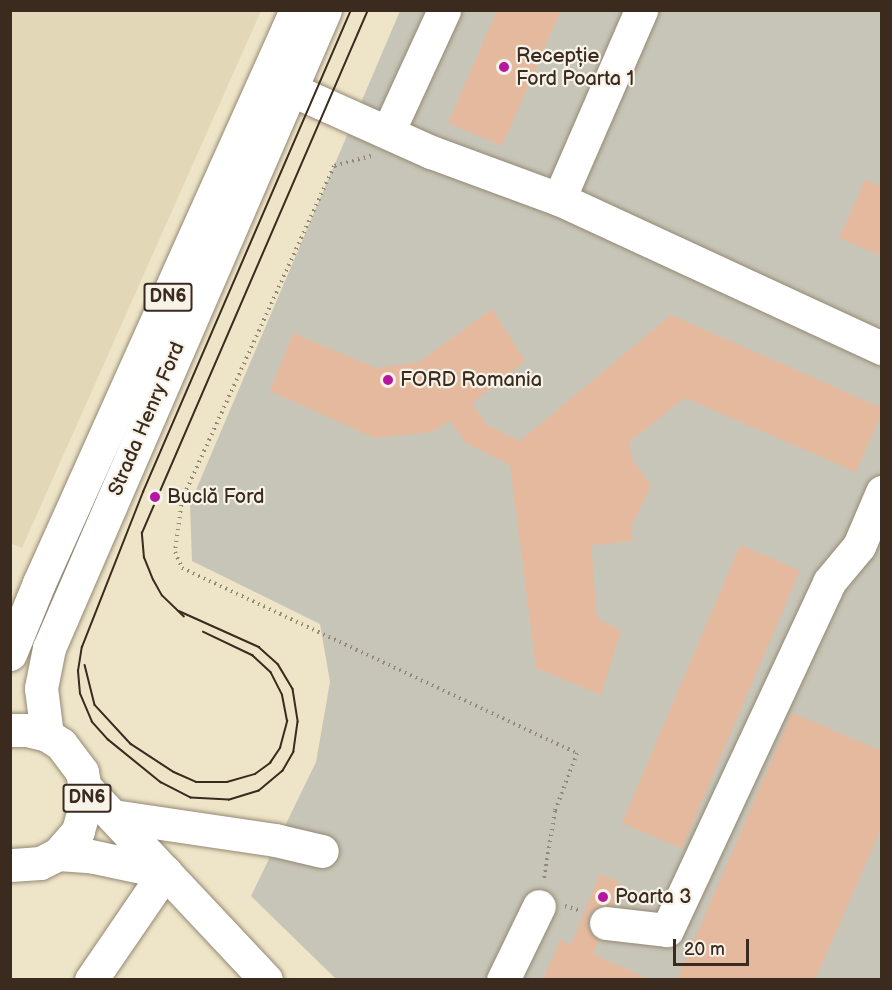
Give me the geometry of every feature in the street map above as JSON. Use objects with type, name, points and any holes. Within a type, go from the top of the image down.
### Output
[{"type":"main road","name":"Strada Henry Ford","points":[[10,654],[44,573],[296,10]]},
{"type":"main road","name":"Strada Henry Ford","points":[[47,735],[41,688],[49,648],[325,10]]},
{"type":"main road","points":[[388,132],[444,10]]},
{"type":"main road","points":[[559,200],[641,10]]},
{"type":"main road","points":[[290,89],[431,152],[559,200],[882,348]]},
{"type":"main road","points":[[606,923],[667,930],[824,593],[859,546],[882,492]]},
{"type":"main road","points":[[10,730],[27,730],[47,735]]},
{"type":"main road","name":"DN6","points":[[47,735],[73,757],[82,772],[86,788],[83,821],[72,841],[58,854]]},
{"type":"main road","points":[[86,788],[266,980]]},
{"type":"main road","points":[[113,816],[275,840],[322,850]]},
{"type":"main road","points":[[10,865],[40,863],[58,854],[110,859],[165,872]]},
{"type":"main road","points":[[91,980],[165,872]]},
{"type":"main road","points":[[503,980],[539,906]]},
{"type":"path","points":[[388,132],[370,158],[334,166],[182,499],[175,552],[182,568],[577,753],[555,811],[539,906],[569,906],[606,923]]},
{"type":"shaded area","points":[[10,11],[261,11],[22,548],[10,543]]},
{"type":"shaded area","points":[[400,11],[881,11],[881,979],[336,979],[251,896],[316,762],[330,682],[320,624],[192,561],[190,504]]},
{"type":"building","name":"Recepție Ford Poarta 1","points":[[497,10],[561,10],[502,146],[448,123]]},
{"type":"building","points":[[865,180],[882,187],[882,256],[839,238]]},
{"type":"building","points":[[492,309],[525,361],[472,403],[487,425],[520,441],[671,315],[882,408],[882,412],[856,472],[685,398],[629,442],[632,459],[651,486],[631,527],[633,541],[591,545],[597,618],[621,631],[601,695],[536,668],[510,465],[466,443],[450,421],[432,432],[374,438],[270,391],[293,333],[376,368],[419,362]]},
{"type":"building","points":[[740,545],[800,570],[682,848],[622,823]]},
{"type":"building","points":[[792,713],[882,751],[882,826],[815,980],[677,980]]},
{"type":"building","points":[[600,874],[621,883],[613,905],[599,906],[591,912],[587,921],[589,930],[599,940],[593,954],[651,980],[543,980],[560,940],[571,945]]},
{"type":"tram line","points":[[179,611],[259,647],[278,664],[293,689],[298,722],[294,752],[283,771],[259,791],[229,800],[191,798],[161,783],[108,740],[92,722],[80,694],[78,671],[82,647],[143,492],[351,10]]},
{"type":"tram line","points":[[184,617],[162,596],[153,580],[144,558],[142,533],[368,10]]},
{"type":"tram line","points":[[85,665],[95,705],[131,744],[174,772],[196,782],[227,782],[255,774],[270,763],[280,748],[287,721],[282,695],[271,673],[253,656],[203,632]]},
{"type":"place","name":"Recepție Ford Poarta 1","points":[[504,67]]},
{"type":"place","name":"FORD Romania","points":[[388,380]]},
{"type":"place","name":"Buclă Ford","points":[[155,497]]},
{"type":"place","name":"Poarta 3","points":[[603,897]]}]
